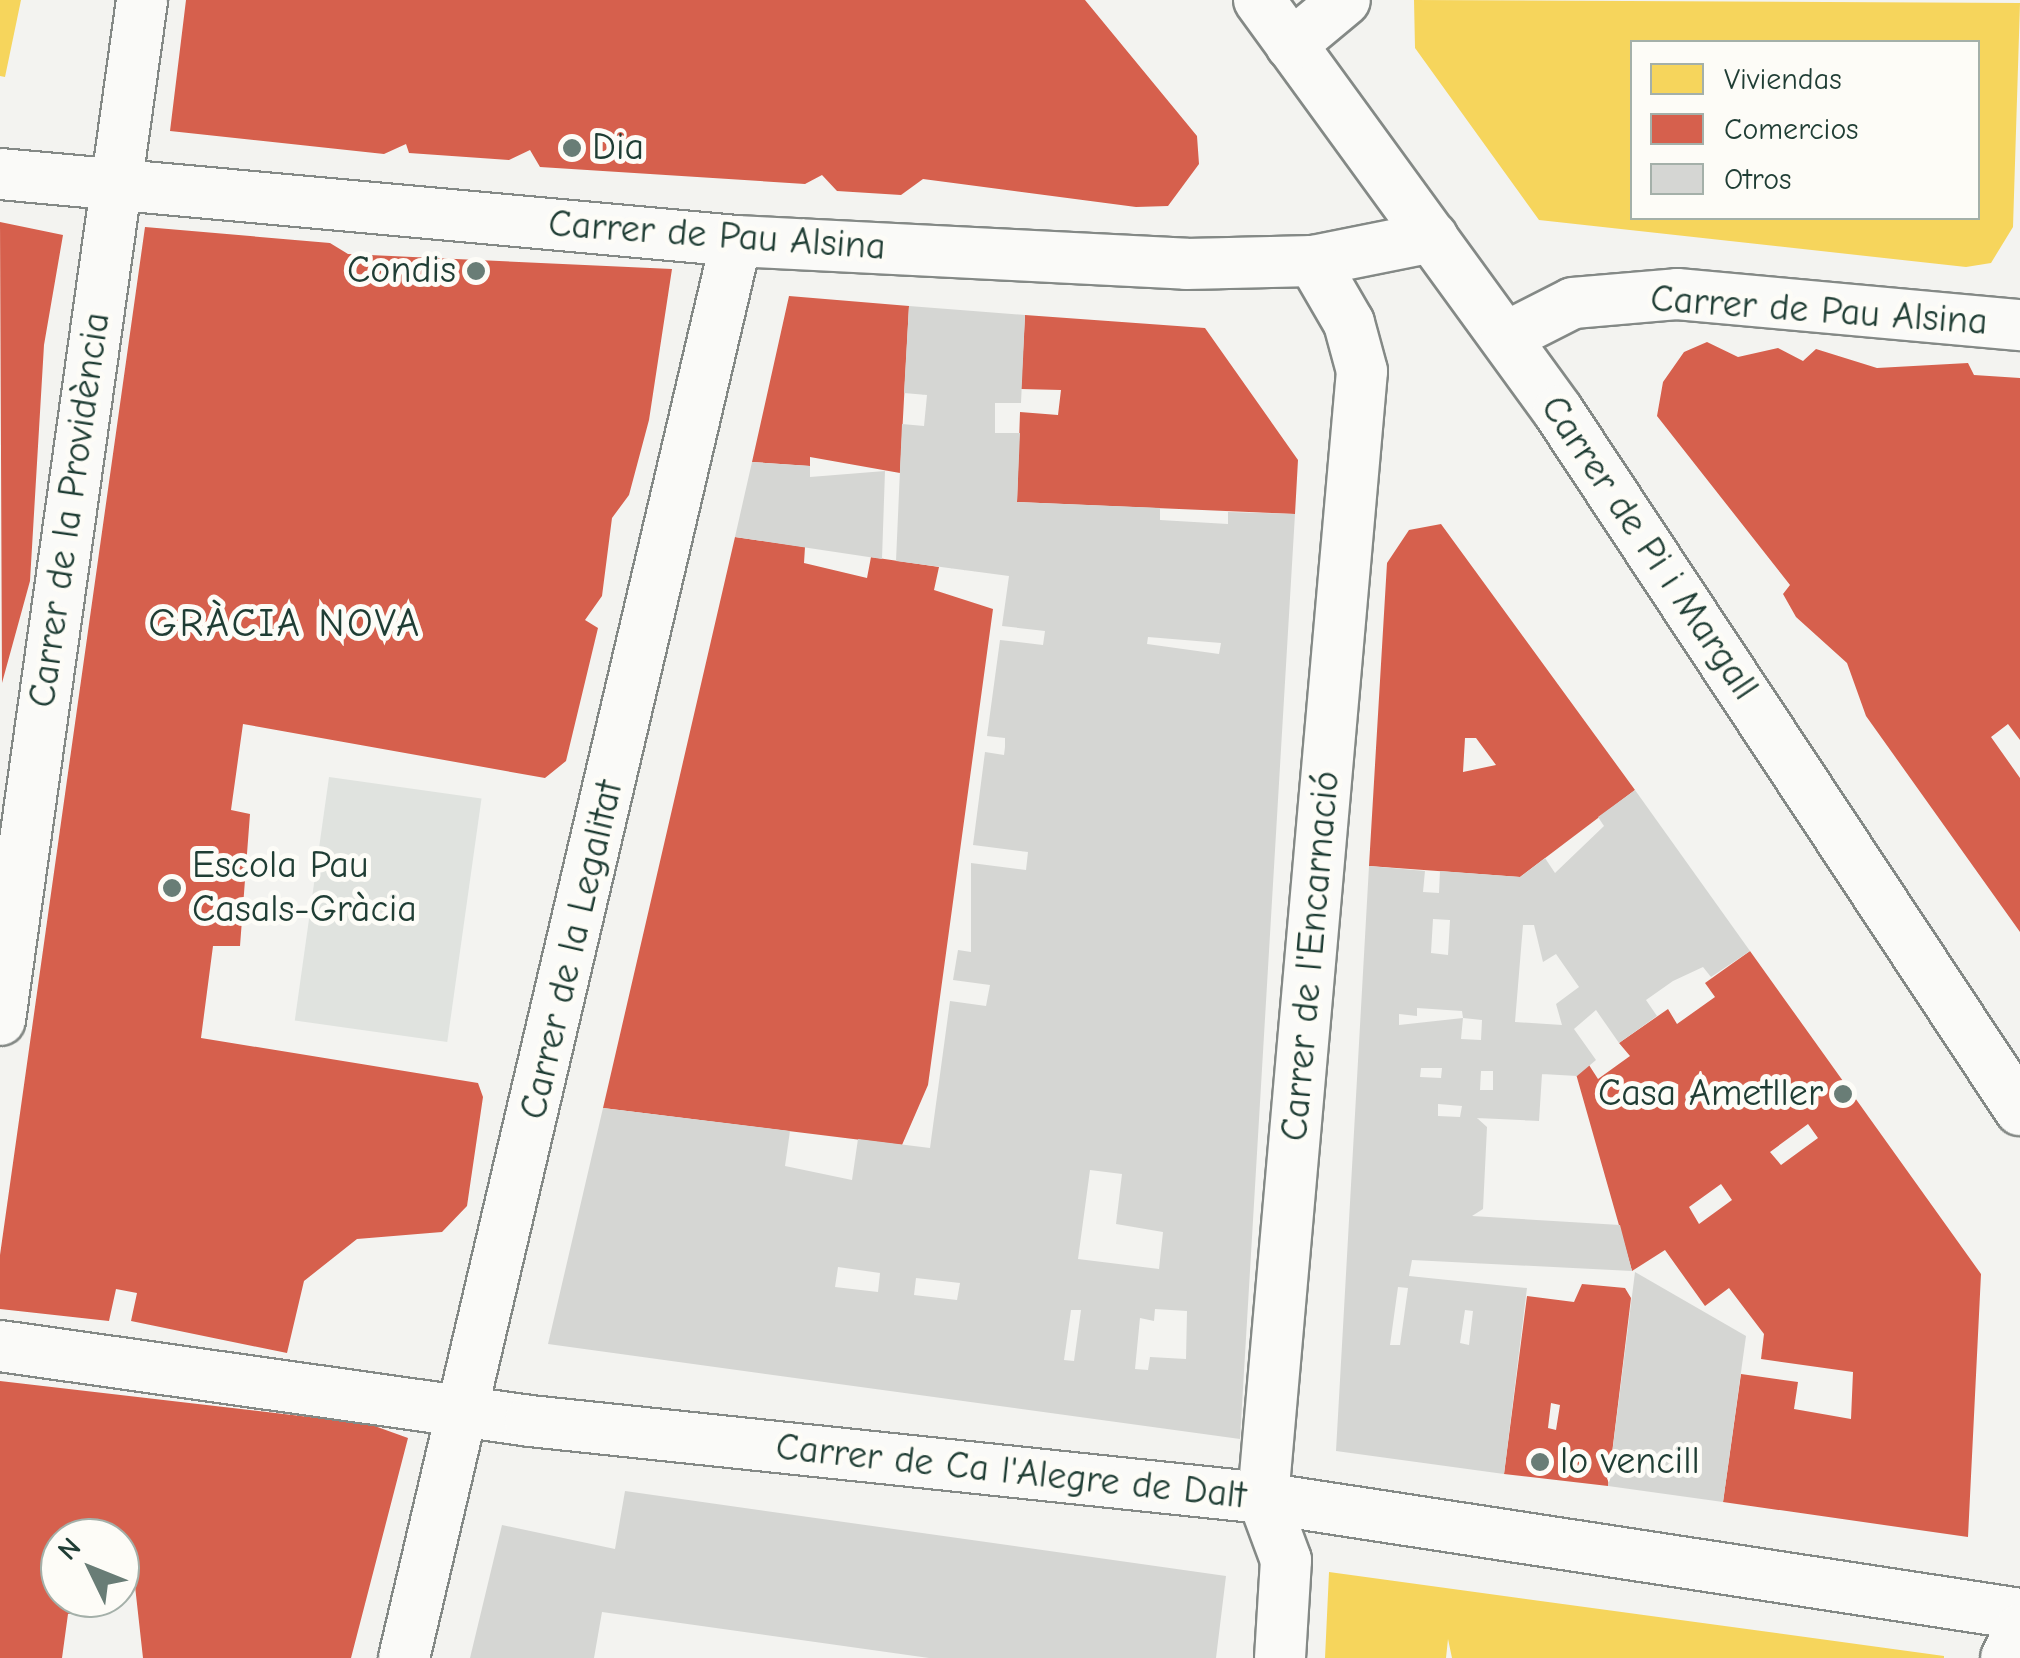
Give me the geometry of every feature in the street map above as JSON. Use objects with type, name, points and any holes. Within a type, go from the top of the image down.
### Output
[{"type":"street","name":"Carrer de la Providència","points":[[0,1020],[121,183],[142,0]]},
{"type":"street","name":"Carrer de Pi i Margall","points":[[1259,0],[1506,337],[2020,1110]]},
{"type":"street","points":[[1291,45],[1345,0]]},
{"type":"street","name":"Carrer de Pau Alsina","points":[[0,174],[736,241],[1186,264],[1313,261],[1434,237]]},
{"type":"street","name":"Carrer de la Legalitat","points":[[404,1658],[466,1413],[736,241]]},
{"type":"street","name":"Carrer de l'Encarnació","points":[[1280,1658],[1286,1560],[1263,1498],[1362,370],[1348,323],[1313,261]]},
{"type":"street","name":"Carrer de Pau Alsina","points":[[1506,337],[1573,302],[1677,294],[2020,325]]},
{"type":"street","name":"Carrer de Ca l'Alegre de Dalt","points":[[0,1346],[466,1413],[1263,1498],[2020,1614]]},
{"type":"street","points":[[2006,1658],[2020,1630]]},
{"type":"shaded area","points":[[329,777],[482,798],[447,1042],[295,1021]]},
{"type":"building: Viviendas","points":[[0,0],[21,0],[5,77],[0,76]]},
{"type":"building: Viviendas","points":[[1414,0],[2020,3],[2013,227],[1991,263],[1966,267],[1539,220],[1415,48]]},
{"type":"building: Viviendas","points":[[1329,1572],[1944,1658],[1452,1658],[1448,1639],[1446,1658],[1325,1658]]},
{"type":"building: Comercios","points":[[186,0],[1085,0],[1197,136],[1199,164],[1168,206],[1136,207],[923,179],[901,195],[837,191],[822,175],[805,184],[540,167],[530,150],[509,160],[409,153],[406,144],[384,154],[170,131]]},
{"type":"building: Comercios","points":[[0,222],[63,235],[44,345],[30,581],[2,683]]},
{"type":"building: Comercios","points":[[145,227],[330,243],[348,254],[672,269],[649,420],[629,495],[612,518],[602,596],[585,620],[598,628],[566,761],[545,778],[243,724],[231,810],[250,814],[240,946],[213,946],[201,1038],[478,1083],[483,1097],[467,1206],[442,1232],[357,1239],[304,1281],[287,1353],[131,1321],[137,1293],[116,1289],[109,1321],[0,1309],[0,1255]]},
{"type":"building: Comercios","points":[[789,296],[909,306],[900,473],[810,457],[810,466],[752,462]]},
{"type":"building: Comercios","points":[[1025,315],[1205,328],[1298,460],[1295,514],[1017,502],[1020,412],[1058,415],[1061,390],[1021,389]]},
{"type":"building: Comercios","points":[[1707,342],[1738,357],[1778,348],[1803,361],[1816,349],[1877,368],[1968,363],[1974,375],[2020,378],[2020,740],[2008,724],[1991,737],[2020,778],[2020,932],[1866,716],[1847,663],[1796,617],[1783,594],[1790,585],[1657,416],[1663,382],[1684,352]]},
{"type":"building: Comercios","points":[[1441,524],[1635,790],[1520,877],[1369,866],[1387,563],[1409,530]],"holes":[[[1465,738],[1476,738],[1496,765],[1463,772]]]},
{"type":"building: Comercios","points":[[735,537],[805,547],[804,563],[867,578],[871,557],[939,567],[934,590],[993,609],[928,1085],[902,1145],[603,1108]]},
{"type":"building: Comercios","points":[[1750,951],[1981,1274],[1968,1537],[1723,1502],[1741,1374],[1798,1382],[1794,1409],[1851,1419],[1853,1372],[1761,1359],[1764,1334],[1729,1288],[1705,1306],[1665,1250],[1632,1271],[1576,1074],[1589,1065],[1598,1079],[1630,1056],[1619,1043],[1668,1009],[1677,1024],[1715,997],[1705,983]],"holes":[[[1808,1124],[1818,1138],[1781,1165],[1770,1152]],[[1721,1184],[1732,1200],[1699,1224],[1689,1207]]]},
{"type":"building: Comercios","points":[[1582,1284],[1625,1288],[1631,1298],[1608,1486],[1504,1474],[1527,1296],[1574,1302]],"holes":[[[1551,1403],[1560,1405],[1556,1430],[1548,1428]]]},
{"type":"building: Comercios","points":[[0,1381],[369,1424],[408,1438],[351,1658],[143,1658],[139,1618],[140,1518],[40,1518],[40,1618],[67,1618],[62,1658],[0,1658]]},
{"type":"building: Otros","points":[[909,306],[1025,315],[1021,403],[995,403],[995,433],[1020,433],[1017,502],[1160,508],[1160,520],[1228,524],[1228,512],[1295,514],[1240,1439],[548,1344],[603,1108],[790,1131],[785,1166],[852,1180],[858,1139],[930,1148],[950,1001],[986,1006],[990,985],[953,980],[958,950],[971,952],[971,863],[1026,870],[1028,852],[973,845],[985,752],[1004,755],[1005,738],[987,736],[1000,640],[1043,645],[1045,631],[1002,626],[1009,576],[896,561],[902,424],[924,426],[927,395],[904,393]],"holes":[[[1148,637],[1221,643],[1219,654],[1147,644]],[[1090,1170],[1122,1174],[1116,1224],[1163,1232],[1159,1269],[1078,1259]],[[838,1267],[880,1273],[878,1292],[835,1287]],[[916,1278],[960,1283],[957,1300],[914,1295]],[[1155,1309],[1187,1311],[1186,1359],[1150,1357],[1148,1370],[1135,1369],[1140,1318],[1154,1321]],[[1071,1310],[1081,1310],[1074,1361],[1064,1360]]]},
{"type":"building: Otros","points":[[752,462],[810,466],[810,477],[885,471],[882,559],[735,537]]},
{"type":"building: Otros","points":[[1635,790],[1750,951],[1711,977],[1703,967],[1673,981],[1646,1000],[1657,1016],[1619,1043],[1596,1010],[1574,1029],[1596,1060],[1577,1076],[1542,1074],[1539,1121],[1477,1118],[1487,1127],[1483,1209],[1472,1216],[1620,1225],[1632,1271],[1412,1260],[1409,1276],[1527,1288],[1504,1474],[1336,1451],[1369,866],[1425,871],[1423,892],[1439,893],[1440,871],[1520,877],[1545,858],[1555,873],[1604,826],[1598,817]],"holes":[[[1433,919],[1450,920],[1448,955],[1431,953]],[[1523,925],[1534,925],[1543,962],[1556,954],[1579,987],[1556,1004],[1562,1025],[1515,1022]],[[1417,1008],[1462,1011],[1463,1018],[1399,1025],[1399,1014],[1417,1016]],[[1463,1018],[1482,1020],[1481,1040],[1461,1039]],[[1421,1068],[1442,1068],[1441,1078],[1420,1077]],[[1481,1071],[1493,1071],[1493,1090],[1480,1090]],[[1438,1104],[1462,1106],[1460,1117],[1438,1116]],[[1398,1287],[1408,1288],[1400,1345],[1390,1345]],[[1465,1310],[1473,1311],[1469,1345],[1460,1343]]]},
{"type":"building: Otros","points":[[1635,1272],[1746,1336],[1723,1502],[1608,1486]]},
{"type":"building: Otros","points":[[625,1491],[1226,1576],[1216,1658],[929,1658],[602,1612],[594,1658],[470,1658],[502,1525],[615,1549]]},
{"type":"place","name":"Dia","points":[[572,148]]},
{"type":"place","name":"Condis","points":[[476,271]]},
{"type":"place","name":"Escola Pau Casals-Gràcia","points":[[172,888]]},
{"type":"place","name":"Casa Ametller","points":[[1843,1094]]},
{"type":"place","name":"lo vencill","points":[[1540,1462]]},
{"type":"district","name":"GRÀCIA NOVA","points":[[285,623]]}]
